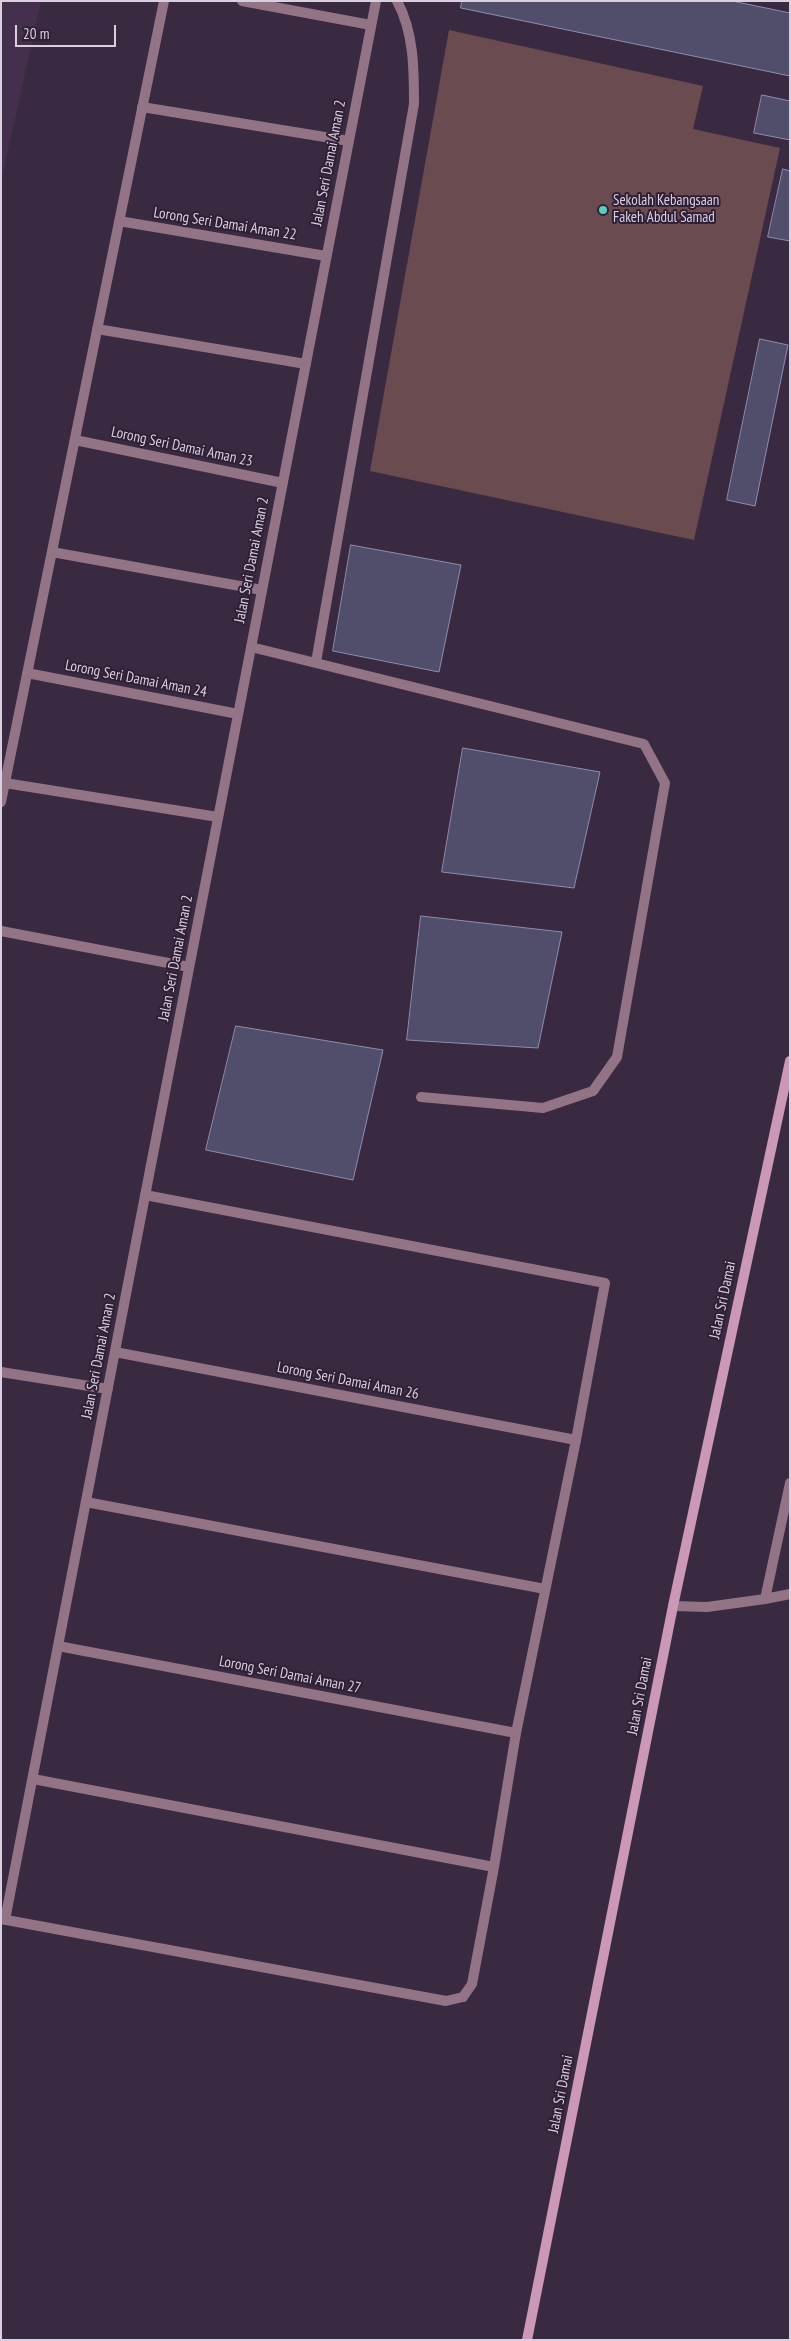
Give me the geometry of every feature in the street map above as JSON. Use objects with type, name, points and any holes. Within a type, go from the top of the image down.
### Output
[{"type":"street","points":[[1,802],[164,1]]},
{"type":"street","points":[[242,1],[371,25]]},
{"type":"street","name":"Jalan Seri Damai Aman 2","points":[[3,1920],[33,1779],[376,1]]},
{"type":"street","points":[[316,662],[414,104],[414,58],[402,10],[397,1]]},
{"type":"street","points":[[142,107],[349,141]]},
{"type":"street","name":"Lorong Seri Damai Aman 22","points":[[119,221],[326,256]]},
{"type":"street","points":[[97,329],[306,364]]},
{"type":"street","name":"Lorong Seri Damai Aman 23","points":[[75,440],[282,483]]},
{"type":"street","points":[[52,552],[262,590]]},
{"type":"street","points":[[251,647],[644,744],[665,783],[617,1056],[594,1090],[543,1108],[421,1097]]},
{"type":"street","name":"Lorong Seri Damai Aman 24","points":[[27,673],[238,714]]},
{"type":"street","points":[[5,783],[218,817]]},
{"type":"street","points":[[1,932],[189,967]]},
{"type":"street","name":"Jalan Sri Damai","points":[[527,2340],[673,1606],[790,1061]]},
{"type":"street","points":[[3,1920],[446,2001],[463,1997],[472,1984],[516,1733],[576,1440],[605,1283],[145,1195]]},
{"type":"street","name":"Lorong Seri Damai Aman 26","points":[[115,1352],[576,1440]]},
{"type":"street","points":[[1,1372],[108,1389]]},
{"type":"street","points":[[765,1599],[790,1483]]},
{"type":"street","points":[[86,1502],[545,1588]]},
{"type":"street","points":[[673,1606],[707,1607],[790,1594]]},
{"type":"street","name":"Lorong Seri Damai Aman 27","points":[[58,1646],[516,1733]]},
{"type":"street","points":[[33,1779],[494,1867]]},
{"type":"shaded area","points":[[1,1],[41,1],[1,182]]},
{"type":"shaded area","name":"Sekolah Kebangsaan Fakeh Abdul Samad","points":[[449,30],[703,86],[693,129],[780,148],[694,540],[370,471]]},
{"type":"building","points":[[462,1],[732,1],[790,13],[790,76],[461,8]]},
{"type":"building","points":[[762,95],[790,101],[790,140],[754,133]]},
{"type":"building","points":[[783,169],[790,171],[790,241],[768,237]]},
{"type":"building","points":[[760,339],[788,345],[755,506],[727,500]]},
{"type":"building","points":[[351,545],[461,565],[439,672],[333,651]]},
{"type":"building","points":[[463,748],[600,772],[574,888],[442,872]]},
{"type":"building","points":[[421,916],[562,932],[538,1048],[407,1040]]},
{"type":"building","points":[[236,1026],[383,1050],[353,1180],[206,1150]]},
{"type":"place","name":"Sekolah Kebangsaan Fakeh Abdul Samad","points":[[603,210]]}]
